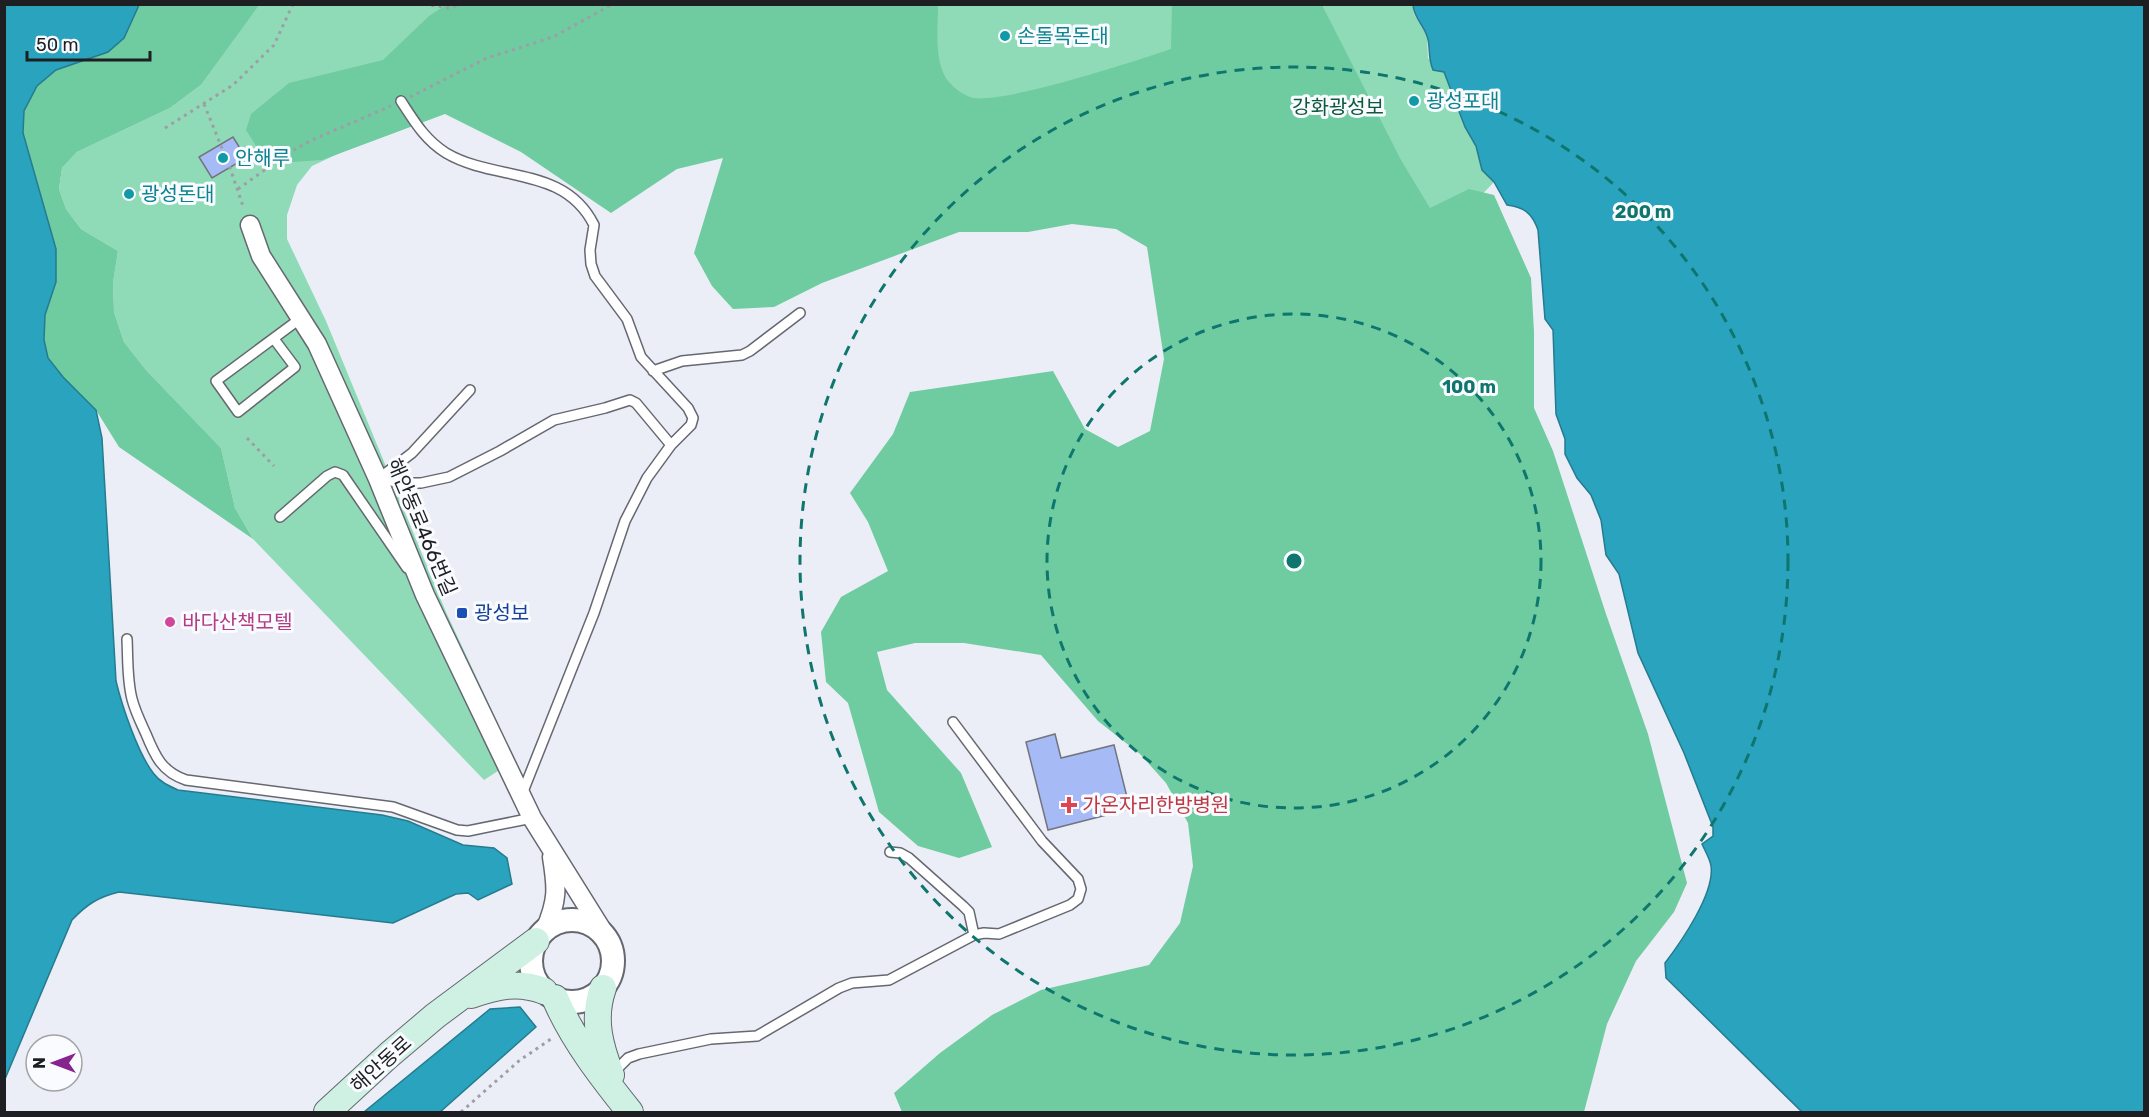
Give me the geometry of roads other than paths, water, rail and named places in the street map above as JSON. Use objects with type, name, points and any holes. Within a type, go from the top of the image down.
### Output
[{"type":"main road","name":"해안동로","points":[[327,1113],[435,1016],[540,935]]},
{"type":"main road","name":"해안동로","points":[[435,1016],[471,995],[497,987],[519,985],[550,995]]},
{"type":"main road","points":[[603,988],[597,1004],[598,1034],[611,1075],[631,1113]]},
{"type":"main road","points":[[550,995],[589,1059],[631,1113]]},
{"type":"street","name":"해안동로466번길","points":[[250,225],[261,256],[317,344],[378,479],[425,595],[521,796],[532,818],[607,939]]},
{"type":"street","points":[[540,935],[557,922],[571,919],[585,921],[598,928],[607,939],[613,952],[610,977],[603,988],[593,996],[581,1001],[568,1002],[550,995],[536,981],[531,954],[540,935],[553,911],[556,897],[551,849]]},
{"type":"lane","points":[[401,101],[426,138],[445,152],[464,162],[538,179],[578,202],[594,225],[590,250],[595,276],[627,319],[640,357],[688,408],[693,418],[691,425],[671,445],[647,478],[626,521],[594,613],[521,796]]},
{"type":"lane","points":[[653,371],[682,361],[750,351],[800,313]]},
{"type":"lane","points":[[274,339],[295,367],[238,412],[216,381],[301,318]]},
{"type":"lane","points":[[378,479],[412,453],[470,390]]},
{"type":"lane","points":[[378,479],[421,483],[449,477],[554,420],[630,400],[636,403],[671,445]]},
{"type":"lane","points":[[280,517],[327,476],[335,472],[343,475],[425,595]]},
{"type":"lane","points":[[127,639],[133,701],[153,752],[160,764],[176,777],[393,807],[457,830],[468,831],[532,818]]},
{"type":"lane","points":[[611,1075],[620,1064],[639,1054],[711,1039],[757,1036],[839,988],[852,983],[889,980],[974,935],[999,934],[1070,905],[1078,899],[1081,889],[1077,879],[1042,841],[953,722]]},
{"type":"lane","points":[[890,852],[900,853],[909,858],[963,906],[969,912],[974,935]]},
{"type":"water","points":[[5,4],[139,5],[124,38],[108,52],[56,70],[37,86],[24,111],[23,133],[56,249],[56,282],[45,315],[44,340],[48,358],[63,377],[96,410],[102,438],[116,681],[142,755],[159,779],[178,790],[382,815],[408,821],[463,845],[494,848],[507,858],[512,884],[478,900],[468,893],[456,894],[393,923],[119,892],[105,896],[87,906],[72,920],[5,1079]]},
{"type":"water","points":[[1413,5],[2144,5],[2144,1112],[1802,1112],[1666,978],[1665,963],[1696,917],[1708,890],[1711,866],[1702,844],[1713,836],[1713,827],[1684,753],[1638,653],[1619,574],[1606,555],[1601,520],[1591,495],[1577,478],[1565,454],[1565,439],[1556,414],[1553,330],[1545,319],[1538,230],[1527,212],[1507,205],[1494,182],[1482,170],[1476,146],[1465,127],[1444,72],[1433,70],[1427,36],[1415,14]]},
{"type":"water","points":[[520,1007],[536,1027],[440,1112],[364,1112],[490,1009]]},
{"type":"place","name":"손돌목돈대","points":[[1005,36]]},
{"type":"place","name":"광성포대","points":[[1414,101]]},
{"type":"place","name":"안해루","points":[[223,158]]},
{"type":"place","name":"광성돈대","points":[[129,194]]},
{"type":"place","name":"광성보","points":[[462,613]]},
{"type":"place","name":"바다산책모텔","points":[[170,622]]},
{"type":"place","name":"가온자리한방병원","points":[[1069,805]]},
{"type":"park label","name":"강화광성보","points":[[1338,107]]}]
